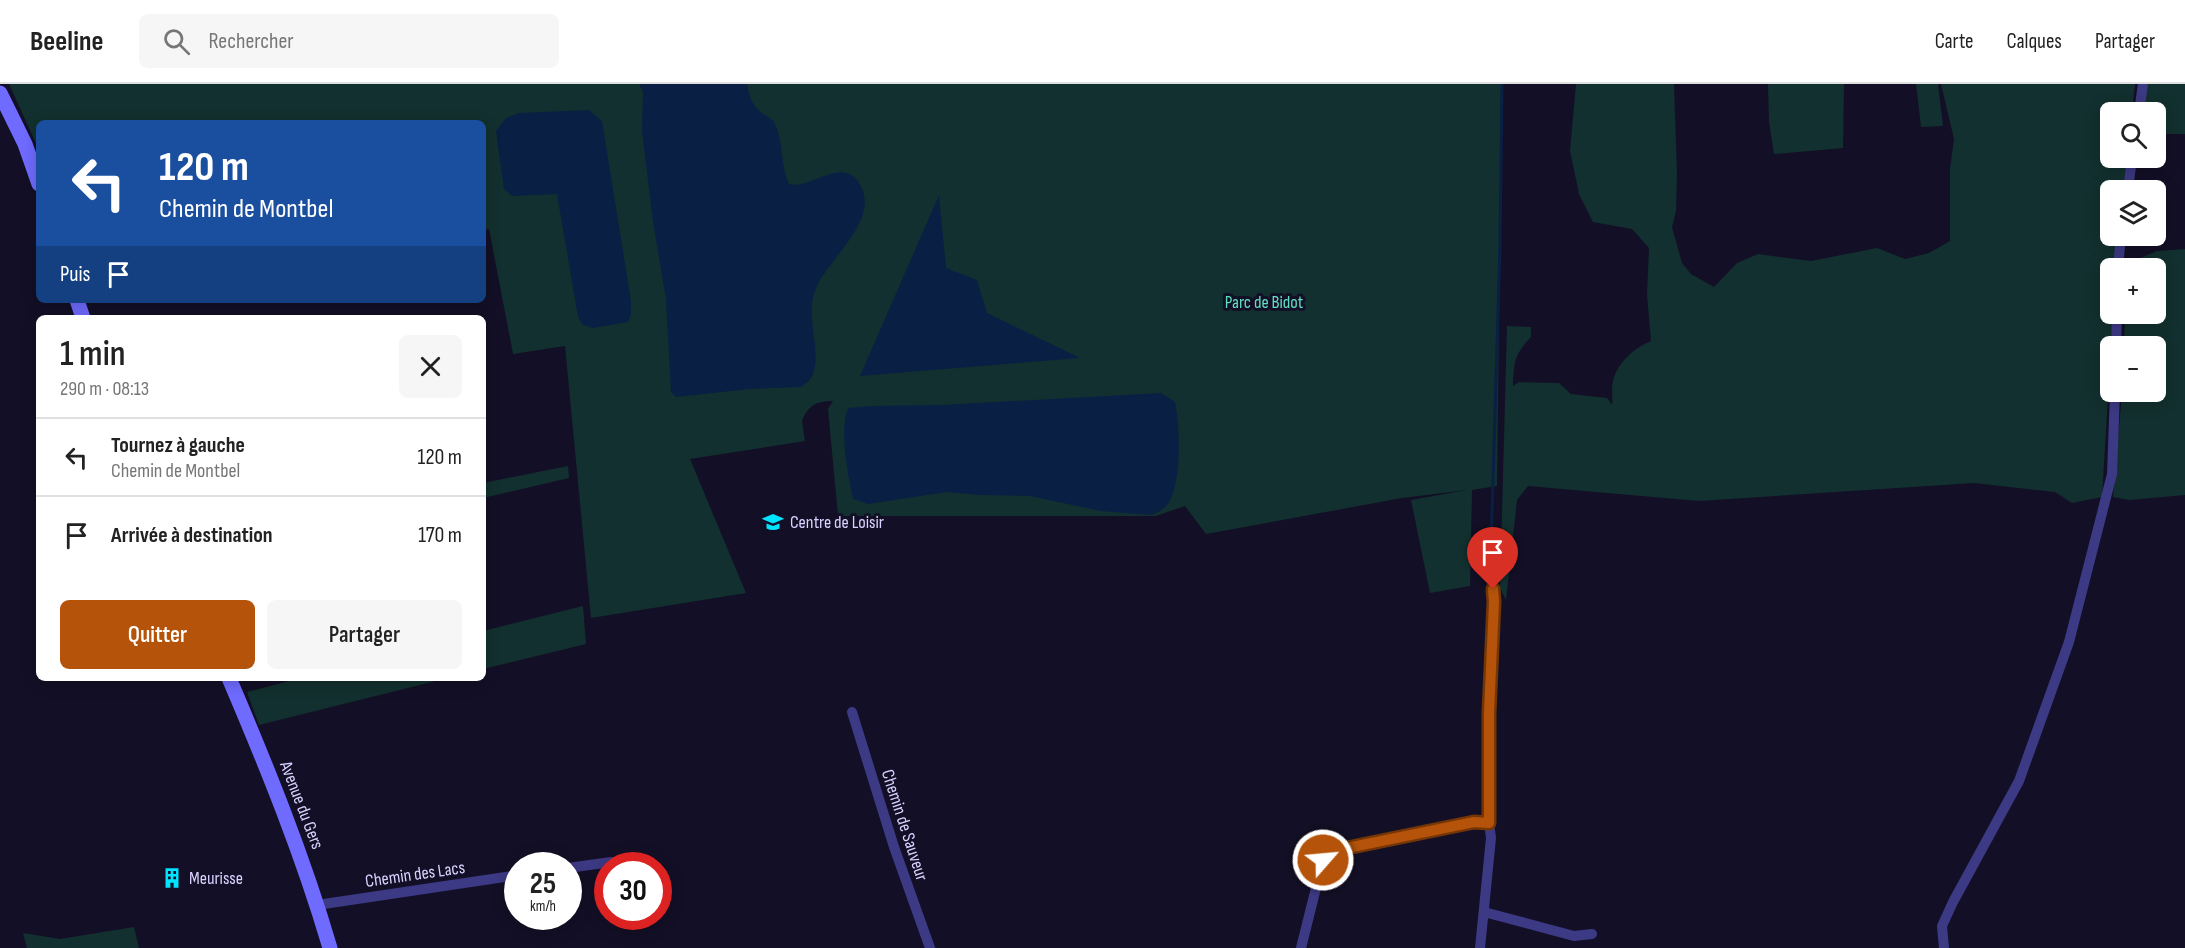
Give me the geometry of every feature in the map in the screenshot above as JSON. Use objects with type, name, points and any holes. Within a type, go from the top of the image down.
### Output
[{"type":"main road","points":[[0,93],[25,144],[36,175]]},
{"type":"main road","name":"Avenue du Gers","points":[[230,681],[272,779],[330,948]]},
{"type":"street","points":[[2140,102],[2143,84]]},
{"type":"street","points":[[1944,948],[1942,926],[2019,781],[2069,642],[2112,474],[2115,402]]},
{"type":"street","points":[[1480,948],[1491,838],[1489,713],[1493,589]]},
{"type":"street","name":"Chemin de Sauveur","points":[[852,712],[894,847],[930,948]]},
{"type":"street","points":[[1301,948],[1323,860],[1332,852],[1474,822],[1489,823]]},
{"type":"street","name":"Chemin des Lacs","points":[[317,905],[504,877]]},
{"type":"street","points":[[1484,912],[1574,936],[1592,934]]},
{"type":"green space","name":"Parc de Bidot","points":[[9,84],[1502,84],[1497,486],[1472,490],[1470,586],[1430,593],[1411,500],[1467,490],[1402,498],[1206,534],[1185,506],[1156,516],[838,516],[828,409],[833,401],[827,401],[814,405],[804,416],[802,421],[805,441],[690,459],[746,593],[591,618],[565,346],[513,354],[489,229],[486,230],[486,120],[36,120],[36,143]]},
{"type":"green space","points":[[1576,84],[1674,84],[1677,174],[1676,211],[1672,227],[1682,263],[1691,274],[1714,287],[1737,263],[1758,254],[1811,261],[1877,248],[1905,259],[1929,253],[1950,241],[1950,169],[1954,139],[1941,84],[2135,84],[2133,102],[2100,102],[2100,168],[2126,168],[2125,180],[2100,180],[2100,246],[2119,246],[2118,258],[2100,258],[2100,324],[2112,324],[2112,336],[2100,336],[2100,402],[2108,402],[2102,497],[2072,503],[2055,492],[1974,483],[1699,501],[1528,486],[1517,500],[1506,600],[1500,588],[1507,326],[1531,327],[1531,337],[1516,359],[1513,386],[1519,382],[1559,383],[1571,394],[1607,398],[1612,405],[1612,384],[1618,368],[1633,352],[1651,341],[1647,295],[1649,248],[1632,229],[1593,222],[1579,194],[1570,151]]},
{"type":"green space","points":[[1768,84],[1844,84],[1843,148],[1774,154],[1769,122]]},
{"type":"green space","points":[[1916,84],[1938,84],[1943,126],[1921,127]]},
{"type":"green space","points":[[2148,84],[2185,84],[2185,134],[2166,134],[2166,102],[2144,102]]},
{"type":"green space","points":[[2185,249],[2185,495],[2129,500],[2113,497],[2121,402],[2166,402],[2166,336],[2124,336],[2125,324],[2166,324],[2166,258],[2140,258],[2157,251]]},
{"type":"green space","points":[[568,466],[569,478],[486,497],[486,482]]},
{"type":"green space","points":[[583,606],[586,644],[486,668],[486,630]]},
{"type":"green space","points":[[289,681],[436,681],[259,725],[247,692]]},
{"type":"green space","points":[[134,927],[139,948],[27,948],[23,933],[60,939]]},
{"type":"water","points":[[639,84],[747,84],[750,98],[755,106],[772,120],[778,131],[784,169],[789,184],[806,183],[842,172],[850,174],[857,180],[864,194],[864,208],[860,222],[852,236],[816,288],[812,310],[815,364],[811,378],[801,387],[750,389],[676,397],[671,392],[666,299],[653,222],[642,131],[643,91]]},
{"type":"water","points":[[589,110],[602,121],[631,301],[631,314],[628,322],[593,328],[583,325],[578,317],[557,194],[512,196],[504,189],[496,131],[506,118],[519,113]]},
{"type":"water","points":[[939,195],[946,268],[977,280],[987,313],[1080,358],[860,376]]},
{"type":"water","points":[[1161,393],[1175,402],[1179,438],[1178,467],[1169,502],[1163,509],[1153,514],[1101,511],[1030,496],[947,492],[868,504],[853,499],[844,441],[848,408]]},
{"type":"waterway","points":[[1490,579],[1500,247],[1502,84]]},
{"type":"place","name":"Centre de Loisir","points":[[773,522]]},
{"type":"place","name":"Meurisse","points":[[172,878]]},
{"type":"route","points":[[1323,860],[1332,852],[1347,848],[1474,822],[1489,823],[1489,713],[1494,635],[1493,589]]}]
